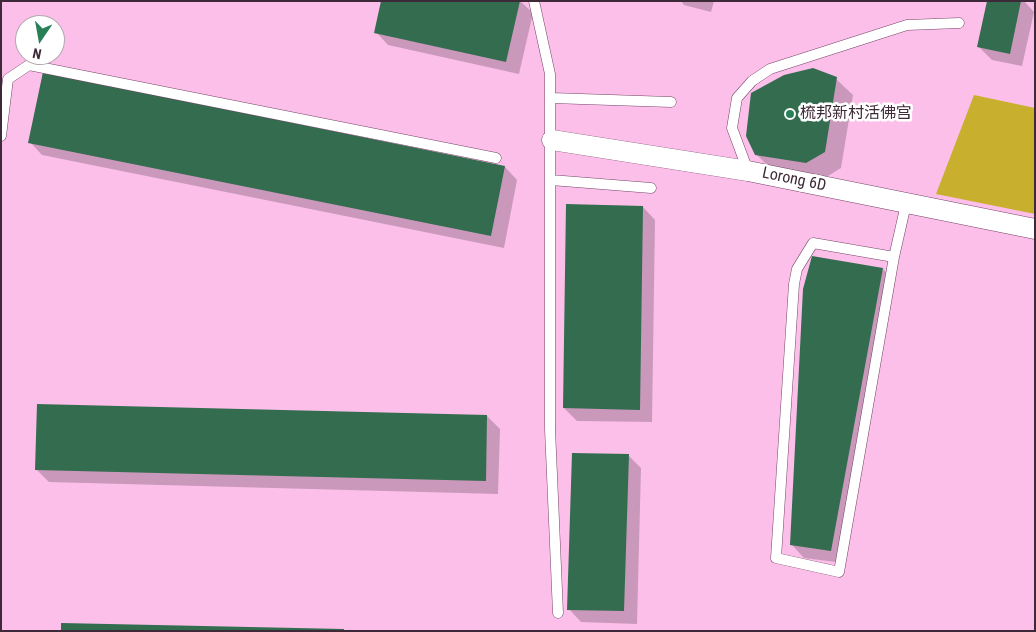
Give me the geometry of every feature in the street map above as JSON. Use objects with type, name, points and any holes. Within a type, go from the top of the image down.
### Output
[{"type":"street","name":"Lorong 6D","points":[[552,140],[748,170],[1035,229]]},
{"type":"lane","points":[[534,1],[550,74],[551,98],[550,429],[558,614]]},
{"type":"lane","points":[[748,170],[732,128],[737,98],[752,81],[770,69],[907,26],[959,22]]},
{"type":"lane","points":[[1,136],[8,79],[29,65],[496,158]]},
{"type":"lane","points":[[551,98],[671,102]]},
{"type":"lane","points":[[551,180],[651,188]]},
{"type":"lane","points":[[894,257],[813,243],[797,269],[794,284],[776,558],[839,572],[894,257],[906,204]]},
{"type":"shaded area","points":[[1,1],[1035,1],[1035,631],[1,631]]},
{"type":"shaded area","points":[[974,95],[1035,108],[1035,214],[936,194]]},
{"type":"building","points":[[381,1],[520,1],[506,62],[374,33]]},
{"type":"building","points":[[987,1],[1021,1],[1010,54],[977,47]]},
{"type":"building","name":"梳邦新村活佛宫","points":[[813,68],[837,77],[825,152],[806,163],[755,155],[746,136],[751,93],[784,75]]},
{"type":"building","points":[[43,72],[505,166],[491,236],[28,143]]},
{"type":"building","points":[[566,204],[643,206],[640,410],[563,408]]},
{"type":"building","points":[[812,256],[883,268],[831,551],[790,545],[803,289]]},
{"type":"building","points":[[37,404],[487,415],[486,481],[35,470]]},
{"type":"building","points":[[572,453],[629,454],[624,611],[567,610]]},
{"type":"building","points":[[61,623],[344,629],[344,631],[61,631]]},
{"type":"place","name":"梳邦新村活佛宫","points":[[790,114]]}]
